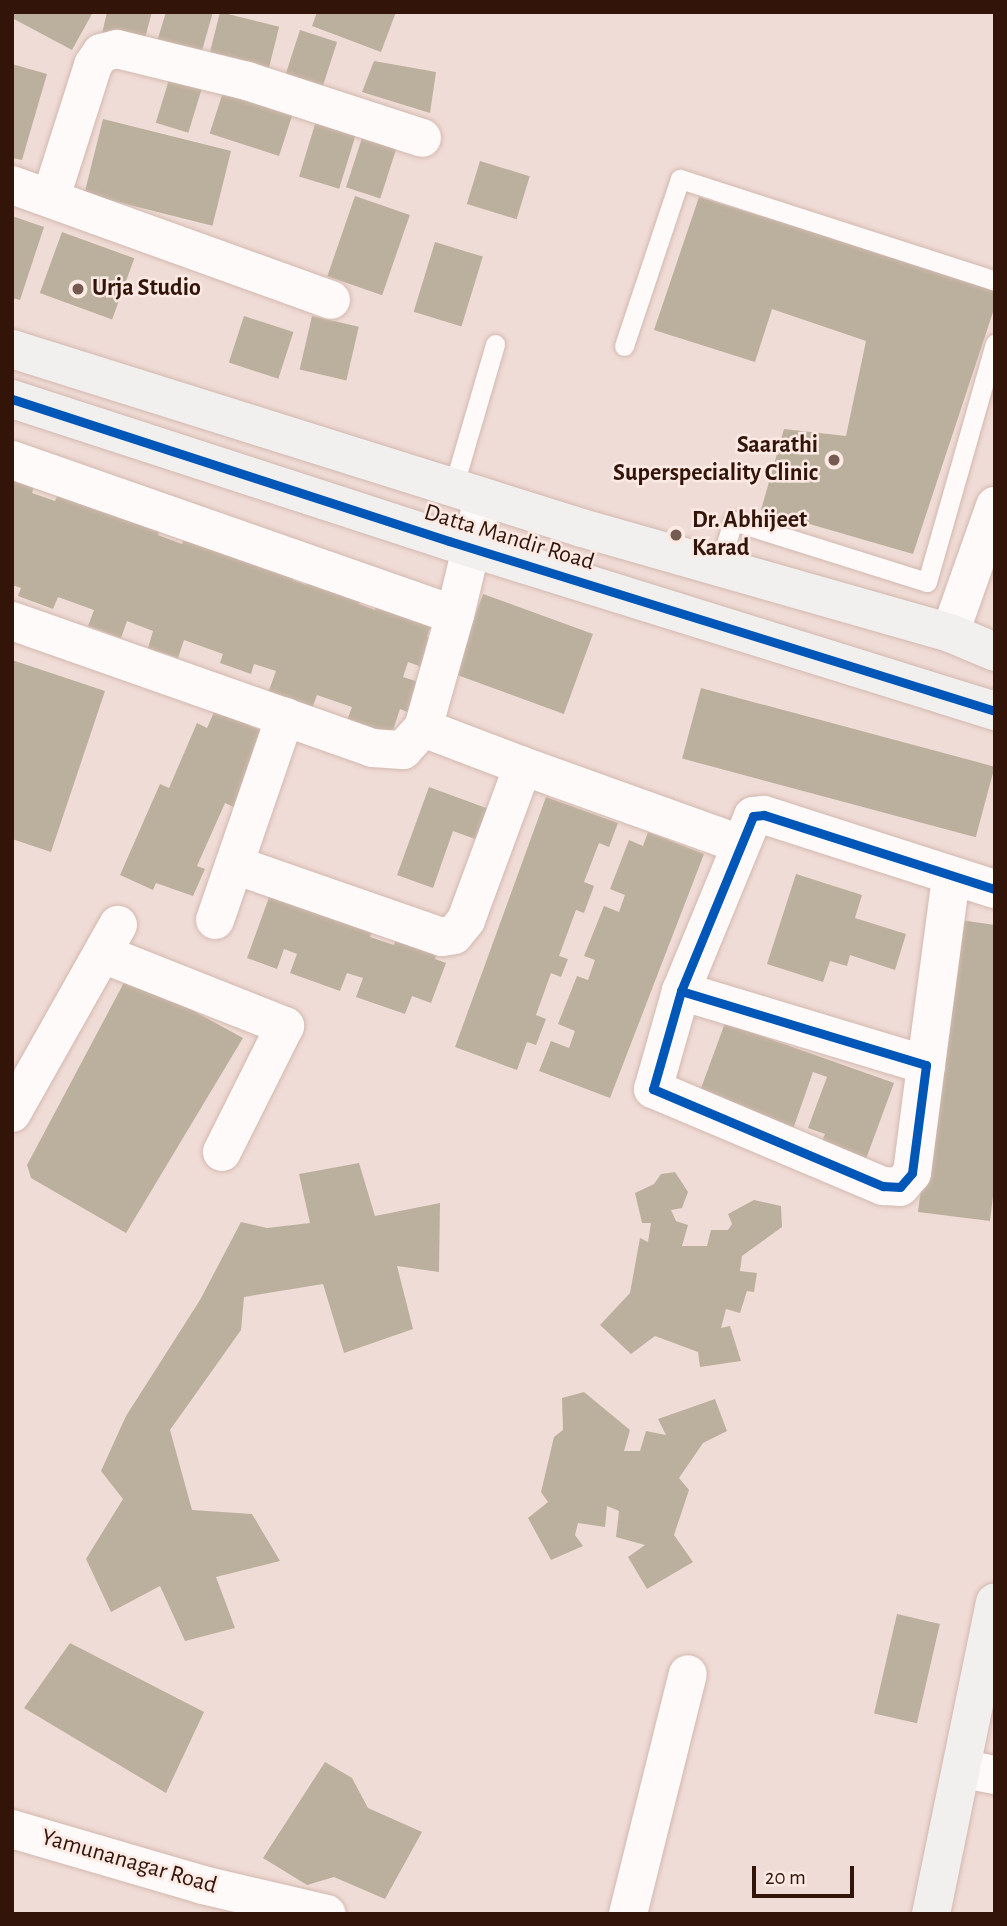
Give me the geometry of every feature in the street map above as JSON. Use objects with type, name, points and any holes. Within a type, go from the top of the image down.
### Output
[{"type":"street","points":[[51,197],[93,65],[101,53],[117,49],[247,81],[422,138]]},
{"type":"street","points":[[12,185],[331,300]]},
{"type":"street","name":"Datta Mandir Road","points":[[12,349],[468,493],[950,633],[995,652]]},
{"type":"street","name":"Datta Mandir Road","points":[[12,399],[995,710]]},
{"type":"street","points":[[12,460],[455,615]]},
{"type":"street","points":[[12,621],[387,752],[403,750],[423,728],[455,615],[470,545],[468,493]]},
{"type":"street","points":[[950,633],[995,506]]},
{"type":"street","points":[[215,920],[285,717]]},
{"type":"street","points":[[423,728],[740,844]]},
{"type":"street","points":[[235,865],[442,937],[454,935],[466,920],[523,766]]},
{"type":"street","points":[[951,877],[912,1173],[900,1187],[883,1186],[653,1089],[681,991],[750,820],[764,814],[951,877],[995,889]]},
{"type":"street","points":[[12,1114],[111,939],[285,1026],[222,1152]]},
{"type":"street","points":[[681,991],[926,1065]]},
{"type":"street","points":[[932,1914],[979,1772],[995,1602]]},
{"type":"street","points":[[628,1914],[688,1674]]},
{"type":"street","name":"Yamunanagar Road","points":[[12,1829],[202,1885],[327,1914]]},
{"type":"lane","points":[[624,345],[680,179],[995,281]]},
{"type":"lane","points":[[719,567],[733,521],[928,582],[995,343]]},
{"type":"lane","points":[[468,493],[495,344]]},
{"type":"building","points":[[12,12],[93,12],[72,50],[12,18]]},
{"type":"building","points":[[107,12],[152,12],[142,49],[101,38]]},
{"type":"building","points":[[166,12],[213,12],[199,61],[155,48]]},
{"type":"building","points":[[220,12],[279,27],[268,72],[209,58]]},
{"type":"building","points":[[317,12],[396,12],[381,52],[312,26]]},
{"type":"building","points":[[300,30],[337,42],[321,92],[284,79]]},
{"type":"building","points":[[374,61],[436,72],[430,113],[362,92]]},
{"type":"building","points":[[12,64],[47,74],[22,160],[12,158]]},
{"type":"building","points":[[171,73],[204,83],[188,133],[156,123]]},
{"type":"building","points":[[226,83],[295,106],[279,156],[210,133]]},
{"type":"building","points":[[103,119],[231,151],[212,226],[84,194]]},
{"type":"building","points":[[316,121],[356,133],[339,189],[299,176]]},
{"type":"building","points":[[363,135],[397,146],[380,198],[346,187]]},
{"type":"building","points":[[480,161],[530,176],[517,219],[467,204]]},
{"type":"building","points":[[355,196],[410,215],[382,295],[327,276]]},
{"type":"building","points":[[699,197],[995,288],[995,306],[913,554],[761,510],[784,429],[846,436],[866,341],[772,309],[755,362],[654,330]]},
{"type":"building","points":[[12,216],[44,227],[20,300],[12,298]]},
{"type":"building","points":[[62,232],[134,258],[112,319],[40,293]]},
{"type":"building","points":[[435,242],[483,257],[461,326],[414,312]]},
{"type":"building","points":[[244,316],[293,332],[278,379],[229,363]]},
{"type":"building","points":[[312,316],[359,327],[346,380],[300,370]]},
{"type":"building","points":[[12,469],[37,478],[32,493],[55,501],[60,491],[161,527],[158,535],[182,544],[185,535],[294,574],[293,580],[306,585],[310,574],[364,593],[359,604],[375,610],[378,598],[434,617],[427,637],[443,643],[433,671],[408,662],[403,677],[428,685],[417,716],[400,709],[390,739],[346,723],[352,707],[317,695],[311,711],[267,696],[276,671],[254,664],[251,674],[220,663],[223,654],[184,640],[178,658],[148,648],[153,631],[127,621],[121,638],[88,626],[94,610],[58,597],[53,609],[18,596],[21,588],[12,585]]},
{"type":"building","points":[[483,594],[593,634],[564,714],[454,674]]},
{"type":"building","points":[[12,660],[105,691],[51,852],[12,839]]},
{"type":"building","points":[[701,688],[995,767],[976,837],[682,759]]},
{"type":"building","points":[[215,710],[269,734],[236,808],[225,803],[197,866],[205,869],[193,896],[156,883],[153,890],[120,875],[160,784],[169,788],[197,723],[207,728]]},
{"type":"building","points":[[429,787],[497,812],[486,843],[453,831],[433,888],[397,875]]},
{"type":"building","points":[[546,797],[618,823],[609,847],[599,843],[584,882],[594,886],[584,913],[576,910],[559,956],[568,959],[561,977],[551,973],[536,1015],[546,1019],[536,1045],[527,1042],[517,1070],[455,1047]]},
{"type":"building","points":[[648,832],[704,854],[610,1098],[539,1071],[551,1041],[569,1048],[575,1031],[558,1024],[577,976],[588,980],[595,960],[584,956],[604,906],[619,912],[625,895],[610,889],[629,840],[643,846]]},
{"type":"building","points":[[796,874],[862,895],[855,918],[906,934],[895,970],[850,955],[847,966],[830,961],[823,982],[767,964]]},
{"type":"building","points":[[272,889],[374,925],[370,937],[394,945],[397,934],[438,948],[435,959],[446,963],[431,1003],[412,996],[405,1014],[356,997],[363,978],[347,973],[340,991],[290,973],[297,954],[284,949],[277,969],[247,958]]},
{"type":"building","points":[[954,919],[995,925],[995,1180],[990,1221],[918,1212]]},
{"type":"building","points":[[128,975],[243,1038],[126,1233],[31,1178],[27,1165]]},
{"type":"building","points":[[725,1023],[894,1083],[866,1159],[821,1143],[825,1134],[808,1128],[827,1077],[813,1072],[792,1132],[697,1099]]},
{"type":"building","points":[[359,1163],[375,1216],[440,1203],[439,1272],[397,1266],[413,1329],[344,1353],[323,1284],[244,1297],[241,1330],[170,1430],[192,1510],[252,1514],[280,1561],[216,1577],[235,1628],[185,1641],[160,1586],[111,1612],[86,1559],[123,1499],[101,1471],[126,1416],[200,1300],[241,1222],[267,1228],[310,1223],[299,1174]]},
{"type":"building","points":[[675,1172],[688,1192],[682,1208],[671,1210],[676,1221],[688,1225],[682,1246],[707,1246],[711,1230],[728,1230],[732,1224],[728,1214],[754,1200],[781,1206],[782,1227],[742,1256],[740,1271],[757,1273],[754,1292],[747,1291],[740,1313],[726,1309],[721,1328],[730,1326],[741,1361],[700,1367],[698,1352],[655,1336],[631,1354],[600,1325],[630,1293],[640,1238],[648,1242],[651,1223],[642,1223],[635,1193],[654,1184],[661,1174]]},
{"type":"building","points":[[584,1392],[630,1430],[624,1451],[640,1451],[646,1431],[666,1435],[658,1419],[715,1399],[727,1431],[703,1443],[679,1478],[689,1490],[674,1535],[693,1562],[647,1589],[628,1557],[645,1545],[616,1537],[619,1511],[607,1506],[605,1527],[578,1523],[575,1535],[583,1546],[551,1560],[528,1518],[548,1502],[541,1492],[554,1437],[563,1430],[562,1398]]},
{"type":"building","points":[[897,1614],[940,1624],[917,1723],[874,1713]]},
{"type":"building","points":[[70,1643],[204,1712],[166,1793],[24,1708]]},
{"type":"building","points":[[325,1762],[352,1778],[368,1808],[422,1832],[385,1899],[334,1877],[307,1885],[263,1858]]},
{"type":"cycle path","points":[[12,399],[449,541],[995,711]]},
{"type":"cycle path","points":[[681,991],[653,1089],[883,1186],[900,1187],[912,1173],[926,1065],[681,991],[753,816],[764,815],[995,889]]},
{"type":"place","name":"Urja Studio","points":[[78,289]]},
{"type":"place","name":"Saarathi Superspeciality Clinic","points":[[834,460]]},
{"type":"place","name":"Dr. Abhijeet Karad","points":[[676,535]]}]
